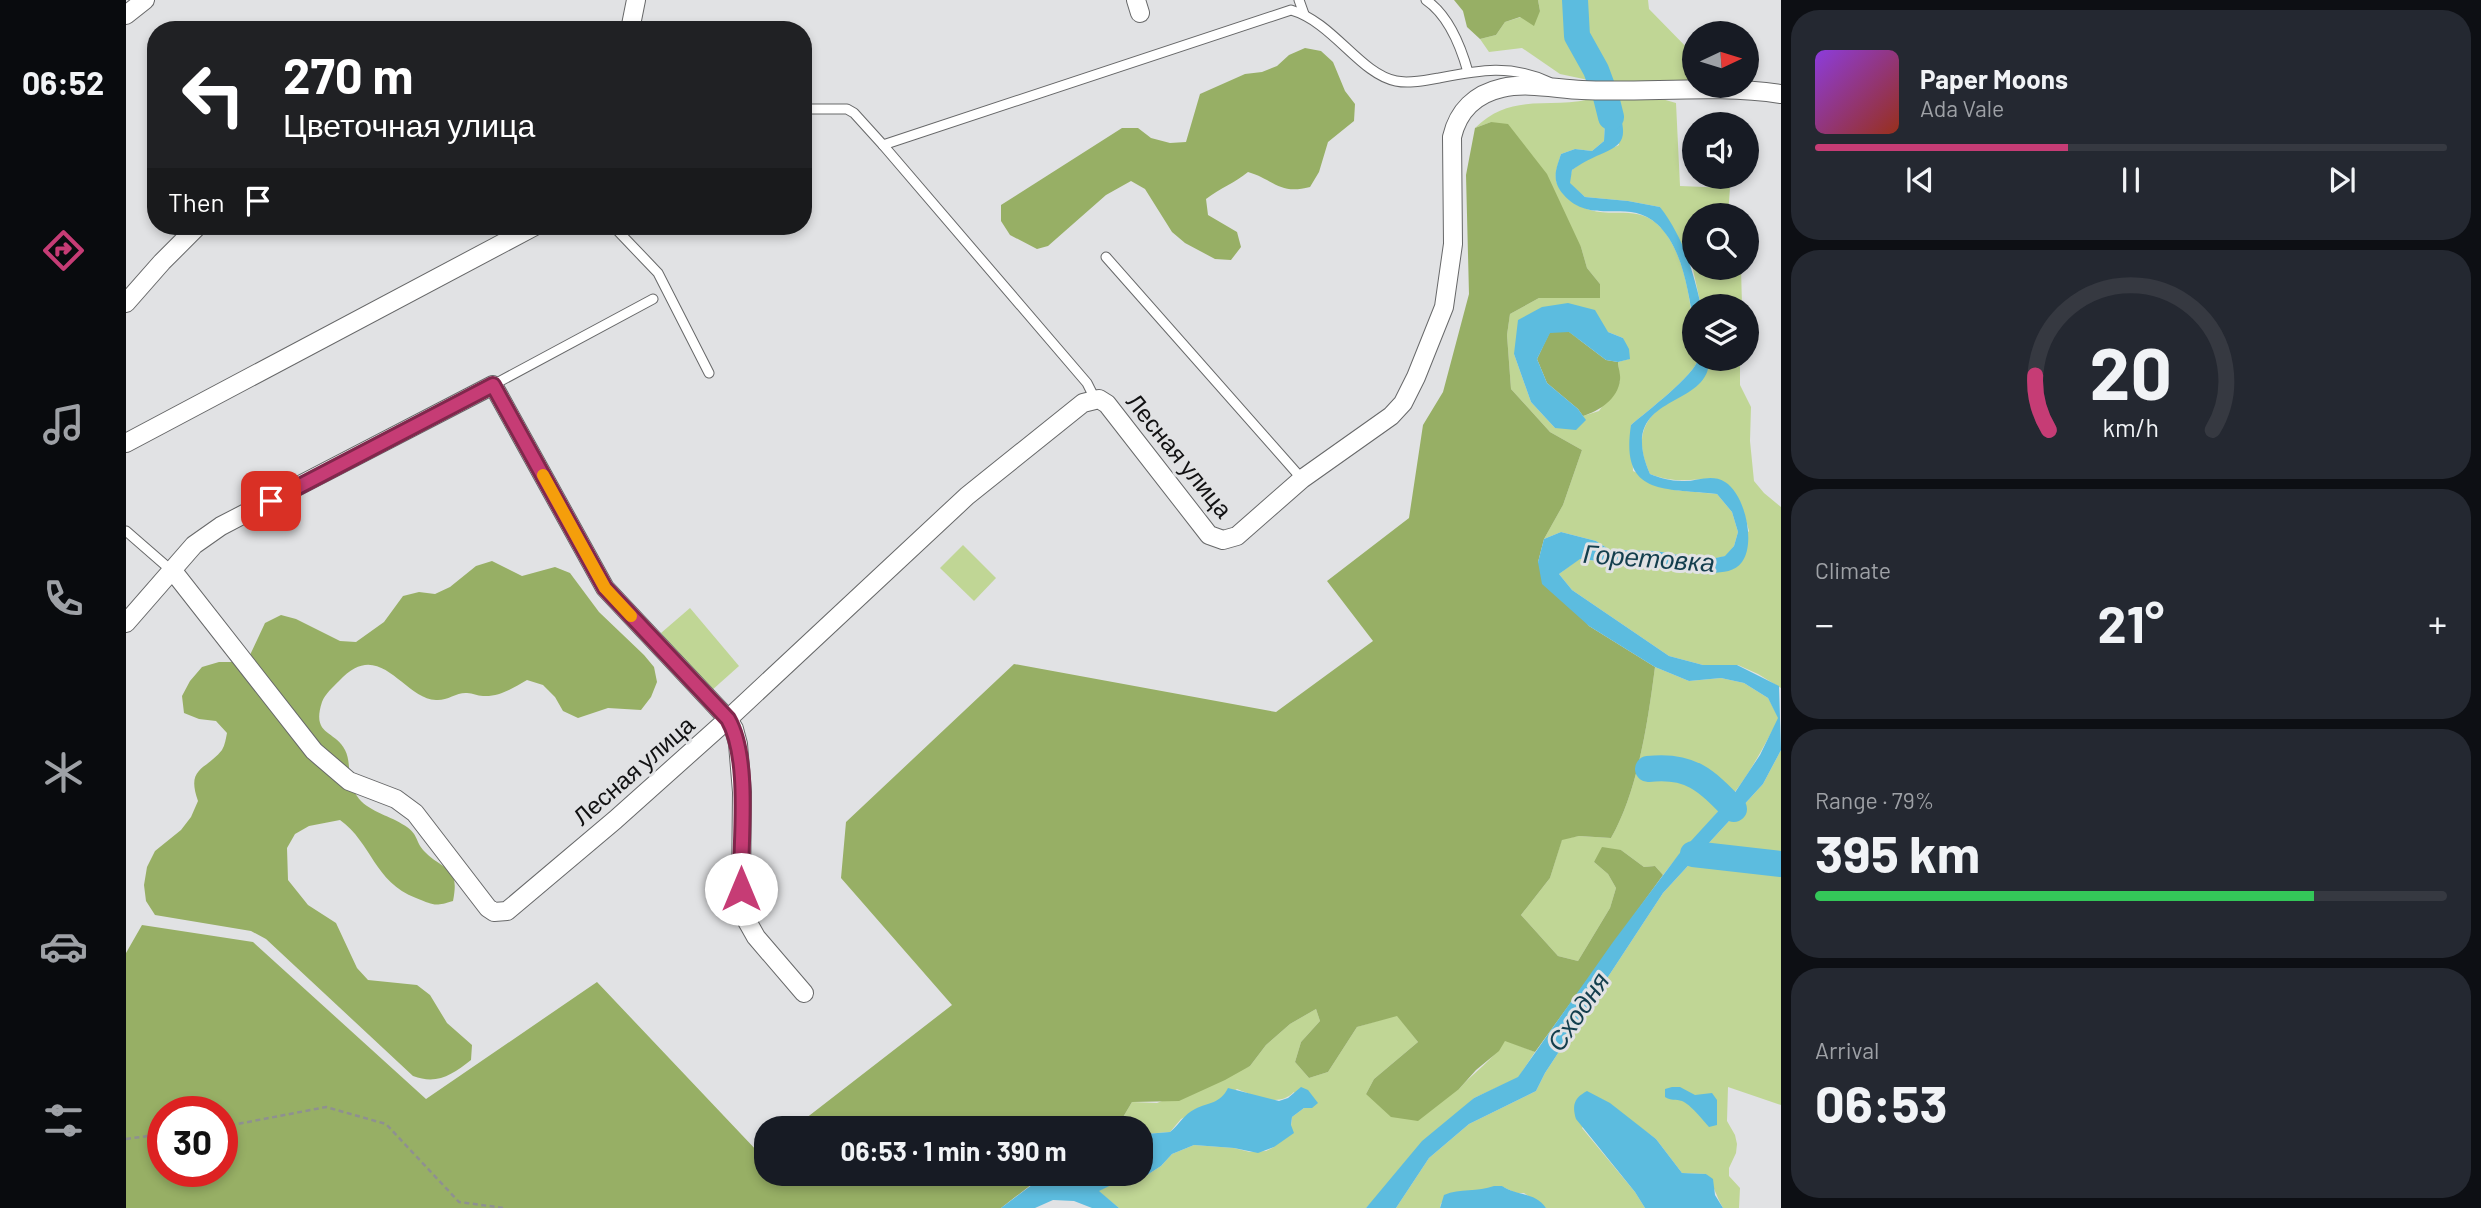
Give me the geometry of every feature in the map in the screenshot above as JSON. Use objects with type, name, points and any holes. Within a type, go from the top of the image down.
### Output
[{"type":"street","points":[[126,15],[145,0]]},
{"type":"street","points":[[632,21],[636,0]]},
{"type":"street","name":"Лесная улица","points":[[173,571],[314,751],[349,780],[396,799],[415,813],[488,908],[494,912],[507,911],[615,820],[728,719],[967,496],[1083,403],[1099,399],[1107,404],[1209,535],[1230,539],[1237,536],[1302,479],[1391,416],[1403,403],[1416,377],[1444,307],[1450,277],[1452,244],[1450,157],[1456,122],[1475,99],[1502,88],[1781,94]]},
{"type":"street","points":[[126,303],[189,235]]},
{"type":"street","points":[[126,443],[518,235]]},
{"type":"street","points":[[126,623],[194,545],[221,526],[493,385],[605,588],[728,719],[738,744],[742,792],[741,889],[747,920],[756,937],[804,993]]},
{"type":"lane","points":[[1299,0],[1304,14]]},
{"type":"lane","points":[[1426,0],[1446,22],[1458,43],[1468,72]]},
{"type":"lane","points":[[883,145],[1291,10],[1319,22],[1384,77],[1399,82],[1495,69],[1517,70],[1563,89]]},
{"type":"lane","points":[[812,108],[847,109],[854,113],[1087,383],[1095,399]]},
{"type":"lane","points":[[622,235],[652,263],[709,373]]},
{"type":"lane","points":[[1106,257],[1302,479]]},
{"type":"lane","points":[[493,385],[653,299]]},
{"type":"lane","points":[[126,531],[173,571]]},
{"type":"path","points":[[238,1124],[326,1107],[374,1120],[386,1124],[459,1202],[504,1208]]},
{"type":"path","points":[[126,1139],[147,1136]]},
{"type":"green space","points":[[1454,0],[1538,0],[1540,11],[1534,26],[1520,17],[1505,22],[1496,35],[1480,39],[1467,27],[1463,11]]},
{"type":"green space","points":[[1538,0],[1648,0],[1649,9],[1682,43],[1682,82],[1593,81],[1560,74],[1522,48],[1489,52],[1480,39],[1496,35],[1505,22],[1540,11]]},
{"type":"green space","points":[[1305,48],[1321,51],[1333,62],[1345,91],[1355,104],[1354,121],[1328,142],[1319,172],[1310,187],[1284,188],[1248,172],[1206,199],[1208,215],[1237,232],[1241,247],[1231,260],[1215,259],[1185,243],[1172,232],[1145,189],[1131,181],[1106,195],[1048,246],[1037,249],[1010,235],[1001,221],[1001,205],[1122,128],[1138,128],[1151,138],[1170,143],[1186,142],[1200,94],[1245,74],[1262,72],[1277,66],[1289,55]]},
{"type":"green space","points":[[1598,97],[1605,121],[1604,141],[1592,151],[1575,149],[1561,154],[1556,174],[1560,189],[1585,208],[1599,212],[1632,213],[1656,223],[1675,250],[1682,268],[1682,280],[1685,280],[1687,286],[1688,294],[1682,294],[1682,371],[1691,371],[1631,425],[1633,471],[1674,490],[1717,494],[1732,512],[1738,532],[1734,546],[1726,556],[1707,560],[1656,551],[1610,550],[1596,541],[1561,532],[1544,539],[1563,505],[1582,450],[1550,432],[1511,389],[1507,335],[1510,314],[1539,298],[1600,298],[1600,284],[1587,268],[1581,247],[1491,122],[1475,128],[1489,116],[1504,109],[1519,105]],"holes":[[[1608,332],[1623,338],[1629,359],[1618,362],[1620,381],[1599,411],[1583,416],[1585,421],[1555,428],[1531,402],[1514,354]]]},
{"type":"green space","points":[[1614,98],[1662,99],[1676,103],[1680,186],[1682,189],[1730,189],[1729,203],[1682,203],[1682,247],[1660,207],[1585,197],[1569,183],[1572,170],[1584,161],[1619,145]]},
{"type":"green space","points":[[1491,122],[1508,124],[1547,174],[1581,247],[1587,268],[1600,284],[1600,298],[1539,298],[1510,314],[1507,335],[1511,389],[1550,432],[1582,450],[1563,505],[1544,539],[1538,562],[1589,626],[1655,667],[1635,777],[1611,838],[1579,836],[1562,840],[1550,878],[1521,915],[1558,956],[1578,961],[1610,908],[1616,888],[1608,874],[1594,862],[1602,847],[1621,850],[1644,867],[1655,866],[1663,875],[1535,1052],[1505,1041],[1499,1051],[1459,1089],[1418,1121],[1391,1117],[1366,1094],[1374,1079],[1418,1042],[1397,1016],[1357,1027],[1328,1072],[1309,1078],[1295,1062],[1301,1042],[1320,1021],[1316,1009],[1290,1024],[1266,1045],[1250,1066],[1225,1080],[1179,1101],[1132,1102],[1124,1116],[809,1116],[952,1005],[841,878],[846,822],[1014,664],[1276,712],[1373,641],[1327,581],[1409,518],[1423,425],[1443,392],[1469,294],[1466,175],[1475,128]]},
{"type":"green space","points":[[1695,280],[1741,280],[1742,294],[1698,294]]},
{"type":"green space","points":[[1550,332],[1569,332],[1606,360],[1618,362],[1620,378],[1616,393],[1595,411],[1583,416],[1547,383],[1537,359]]},
{"type":"green space","points":[[1706,371],[1740,371],[1740,385],[1751,407],[1750,441],[1754,481],[1781,507],[1781,688],[1738,665],[1703,665],[1669,656],[1572,590],[1559,574],[1579,559],[1712,573],[1749,531],[1741,505],[1732,489],[1723,481],[1669,479],[1650,474],[1642,445],[1648,421],[1666,403],[1694,387]]},
{"type":"green space","points":[[963,545],[996,578],[974,601],[940,568]]},
{"type":"green space","points":[[492,561],[522,576],[555,567],[570,573],[599,612],[654,667],[657,682],[651,697],[641,710],[608,708],[578,718],[563,711],[555,697],[543,685],[527,680],[495,695],[463,693],[436,700],[424,697],[379,667],[367,665],[354,669],[323,699],[319,713],[322,727],[345,750],[351,784],[357,796],[372,809],[412,831],[422,848],[449,870],[454,881],[453,901],[438,905],[402,891],[382,872],[351,829],[340,820],[309,826],[295,834],[287,848],[288,880],[308,905],[336,923],[357,968],[368,980],[417,985],[430,995],[447,1023],[472,1045],[471,1060],[457,1070],[437,1079],[422,1079],[413,1076],[266,939],[251,931],[155,915],[146,901],[144,885],[147,867],[155,851],[181,830],[191,817],[198,801],[194,782],[196,775],[216,757],[225,742],[227,733],[216,721],[199,719],[184,713],[182,696],[202,667],[219,662],[235,662],[250,655],[265,623],[281,615],[296,619],[340,641],[356,642],[384,622],[403,596],[419,592],[435,594],[450,587],[476,566]]},
{"type":"green space","points":[[690,608],[739,666],[711,691],[661,633]]},
{"type":"green space","points":[[1655,667],[1689,681],[1721,678],[1744,683],[1768,698],[1779,718],[1741,784],[1663,875],[1655,866],[1644,867],[1621,850],[1594,862],[1608,874],[1616,888],[1610,908],[1578,961],[1558,956],[1521,915],[1550,878],[1562,839],[1579,836],[1611,838],[1635,777]]},
{"type":"green space","points":[[1781,750],[1781,1105],[1728,1087],[1727,1121],[1737,1144],[1729,1176],[1740,1188],[1739,1208],[1723,1208],[1706,1174],[1682,1173],[1656,1139],[1602,1099],[1582,1128],[1645,1208],[1546,1208],[1524,1193],[1516,1193],[1501,1186],[1441,1203],[1440,1208],[1396,1208],[1429,1158],[1469,1124],[1536,1091],[1545,1073],[1663,893],[1763,784]]},
{"type":"green space","points":[[142,925],[253,942],[426,1099],[597,982],[754,1148],[754,1186],[1029,1186],[1001,1208],[126,1208],[126,953]]},
{"type":"green space","points":[[1316,1009],[1320,1021],[1301,1042],[1295,1062],[1309,1078],[1328,1072],[1357,1027],[1397,1015],[1418,1042],[1374,1079],[1366,1094],[1459,1089],[1505,1040],[1535,1052],[1518,1078],[1474,1098],[1366,1208],[1119,1208],[1098,1191],[1109,1186],[1153,1186],[1153,1171],[1172,1154],[1194,1145],[1250,1152],[1266,1151],[1274,1147],[1291,1126],[1292,1117],[1304,1108],[1294,1092],[1288,1097],[1274,1100],[1237,1089],[1181,1119],[1170,1132],[1153,1133],[1153,1116],[1124,1116],[1132,1102],[1157,1103],[1250,1066],[1266,1045],[1290,1024]]},
{"type":"water","points":[[1598,97],[1614,98],[1621,117],[1622,139],[1617,146],[1572,170],[1570,183],[1585,197],[1660,207],[1682,244],[1682,268],[1666,234],[1646,216],[1622,211],[1585,209],[1574,204],[1559,189],[1556,170],[1561,154],[1575,149],[1592,151],[1604,141],[1605,121]]},
{"type":"water","points":[[1686,280],[1694,280],[1698,294],[1689,294]]},
{"type":"water","points":[[1568,303],[1595,310],[1608,332],[1623,338],[1629,349],[1630,359],[1618,362],[1606,360],[1569,332],[1550,333],[1537,359],[1547,383],[1578,409],[1586,420],[1576,430],[1555,428],[1531,402],[1514,354],[1518,320],[1542,307]]},
{"type":"water","points":[[1691,371],[1707,371],[1696,387],[1653,415],[1644,428],[1642,447],[1650,474],[1678,481],[1720,479],[1732,488],[1743,508],[1748,532],[1746,554],[1742,562],[1732,570],[1712,573],[1580,559],[1559,574],[1572,590],[1669,656],[1703,665],[1737,665],[1779,686],[1781,750],[1763,784],[1663,893],[1545,1073],[1536,1091],[1469,1124],[1429,1158],[1396,1208],[1366,1208],[1422,1141],[1474,1098],[1518,1077],[1679,854],[1734,794],[1760,755],[1778,718],[1768,698],[1744,683],[1721,678],[1689,681],[1655,667],[1589,626],[1542,584],[1538,562],[1544,539],[1561,532],[1596,541],[1610,550],[1656,551],[1706,560],[1725,556],[1734,546],[1738,532],[1732,512],[1717,494],[1679,491],[1650,484],[1639,476],[1632,465],[1629,448],[1631,425]]},
{"type":"water","points":[[1301,1087],[1308,1090],[1318,1103],[1312,1108],[1304,1108],[1292,1117],[1294,1133],[1274,1147],[1258,1153],[1194,1145],[1172,1154],[1153,1171],[1153,1133],[1170,1132],[1195,1109],[1218,1100],[1228,1088],[1279,1101],[1288,1098]]},
{"type":"water","points":[[1680,1087],[1695,1095],[1712,1093],[1717,1100],[1717,1125],[1709,1127],[1685,1103],[1665,1097],[1665,1089]]},
{"type":"water","points":[[1587,1091],[1610,1103],[1656,1139],[1682,1173],[1706,1174],[1713,1179],[1715,1195],[1723,1208],[1645,1208],[1576,1119],[1575,1102]]},
{"type":"water","points":[[1031,1186],[1109,1186],[1099,1191],[1119,1208],[1092,1208],[1074,1201],[1053,1200],[1035,1208],[1001,1208]]},
{"type":"water","points":[[1502,1186],[1537,1199],[1546,1208],[1440,1208],[1444,1195]]},
{"type":"waterway","name":"Горетовка","points":[[1575,0],[1577,36],[1596,70],[1611,117]]},
{"type":"waterway","points":[[1648,769],[1675,769],[1696,776],[1734,809]]},
{"type":"waterway","name":"Сходня","points":[[1693,854],[1781,864]]},
{"type":"slow traffic","points":[[543,475],[605,588],[631,616]]},
{"type":"route","points":[[271,501],[493,385],[605,588],[728,719],[734,729],[742,792],[741,889]]}]
